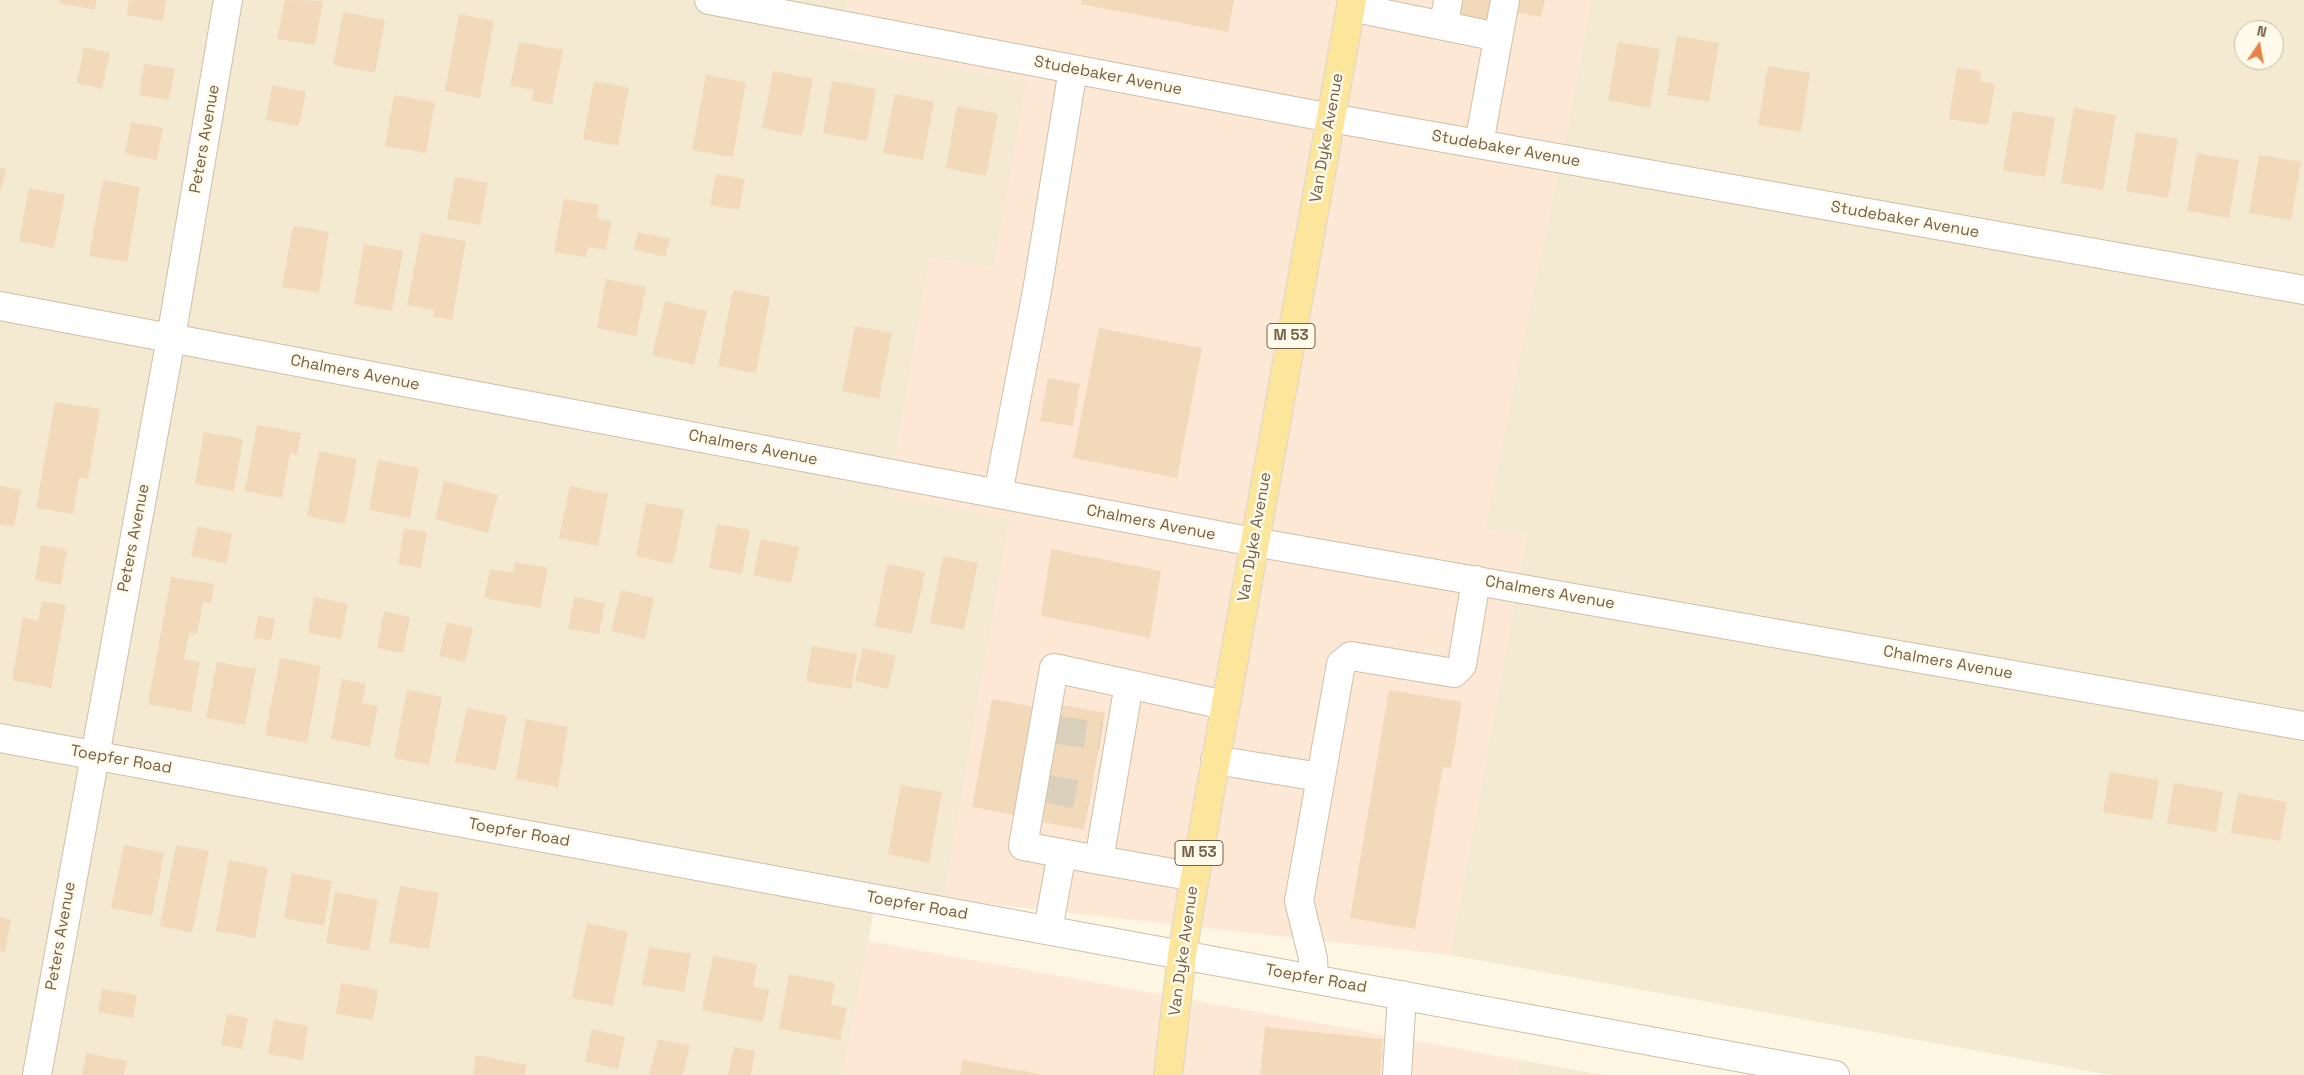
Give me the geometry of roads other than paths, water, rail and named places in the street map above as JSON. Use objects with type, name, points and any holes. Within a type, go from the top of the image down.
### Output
[{"type":"main road","name":"Van Dyke Avenue","points":[[1168,1075],[1182,955],[1195,877],[1351,4]]},
{"type":"street","name":"Peters Avenue","points":[[37,1075],[171,338],[228,0]]},
{"type":"street","name":"Studebaker Avenue","points":[[709,0],[1331,118],[2304,290]]},
{"type":"street","points":[[1479,144],[1505,0]]},
{"type":"street","points":[[1351,4],[1446,13],[1498,37]]},
{"type":"street","points":[[998,494],[1037,291],[1073,69]]},
{"type":"street","name":"Chalmers Avenue","points":[[0,306],[1254,542],[2304,726]]},
{"type":"street","points":[[1314,979],[1313,958],[1299,901],[1341,664],[1351,656],[1454,673],[1462,665],[1476,580]]},
{"type":"street","points":[[1195,877],[1023,846],[1040,788],[1051,729],[1054,668],[1225,705]]},
{"type":"street","points":[[1099,860],[1099,799],[1110,738],[1129,684]]},
{"type":"street","name":"Toepfer Road","points":[[0,738],[1835,1075]]},
{"type":"street","points":[[1216,760],[1320,777]]},
{"type":"street","points":[[1048,930],[1062,853]]},
{"type":"street","points":[[1397,1075],[1402,995]]},
{"type":"tunnel","points":[[1058,730],[1101,736]]},
{"type":"tunnel","points":[[1048,789],[1090,797]]}]
